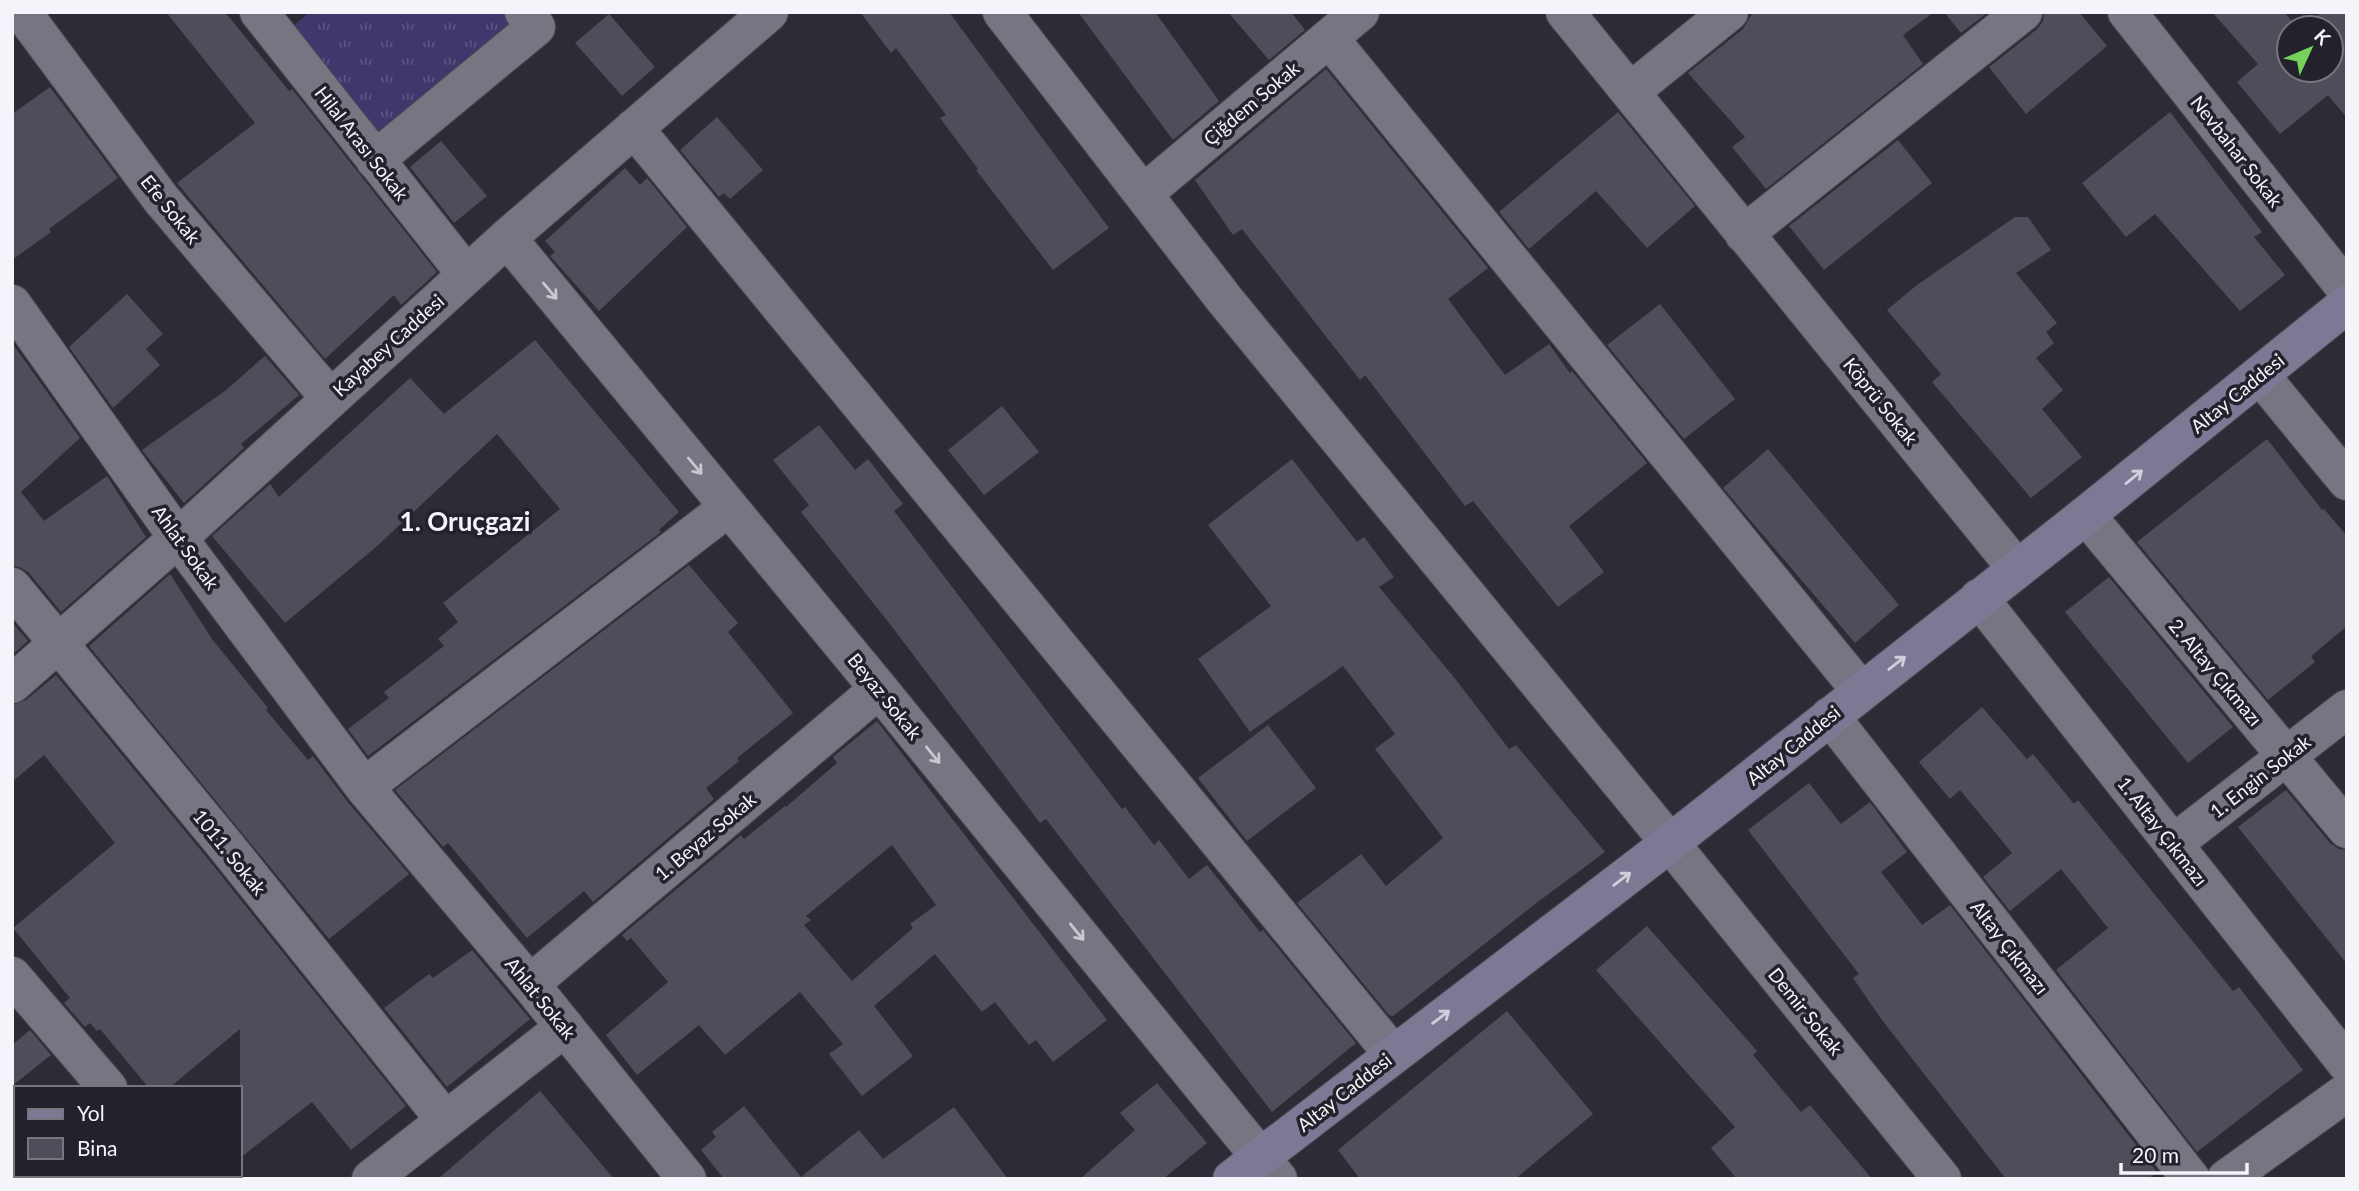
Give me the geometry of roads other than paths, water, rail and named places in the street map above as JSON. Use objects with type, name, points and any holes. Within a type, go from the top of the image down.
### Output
[{"type":"main road","name":"Altay Caddesi","points":[[1257,1172],[1393,1054],[1670,843],[2086,515],[2347,304]]},
{"type":"street","name":"Efe Sokak","points":[[22,12],[161,199],[330,398]]},
{"type":"street","name":"Hilal Arası Sokak","points":[[259,12],[466,274]]},
{"type":"street","points":[[375,160],[537,27],[524,12]]},
{"type":"street","name":"Kayabey Caddesi","points":[[12,684],[178,538],[466,274],[769,12]]},
{"type":"street","name":"Demir Sokak","points":[[1002,12],[1225,300],[1942,1179]]},
{"type":"street","name":"Çiğdem Sokak","points":[[1143,194],[1360,12]]},
{"type":"street","name":"Köprü Sokak","points":[[1565,12],[2017,569]]},
{"type":"street","points":[[1630,92],[1729,12]]},
{"type":"street","points":[[1744,234],[2023,12]]},
{"type":"street","name":"Nevbahar Sokak","points":[[2127,12],[2347,290]]},
{"type":"street","points":[[1329,38],[1861,691]]},
{"type":"street","points":[[634,128],[1393,1054]]},
{"type":"street","name":"Beyaz Sokak","points":[[507,238],[879,689],[1257,1172]]},
{"type":"street","name":"Ahlat Sokak","points":[[12,304],[178,538],[364,787],[530,984],[687,1179]]},
{"type":"street","points":[[2260,375],[2347,481]]},
{"type":"street","points":[[364,787],[729,507]]},
{"type":"street","name":"2. Altay Çıkmazı","points":[[2086,515],[2347,829]]},
{"type":"street","name":"1011. Sokak","points":[[12,587],[445,1120]]},
{"type":"street","name":"1. Altay Çıkmazı","points":[[1979,598],[2347,1064]]},
{"type":"street","name":"1. Beyaz Sokak","points":[[530,984],[879,689]]},
{"type":"street","name":"1. Engin Sokak","points":[[2173,844],[2347,709]]},
{"type":"street","name":"Altay Çıkmazı","points":[[1830,716],[2191,1179]]},
{"type":"street","points":[[12,976],[106,1086]]},
{"type":"street","points":[[371,1179],[565,1027]]},
{"type":"street","points":[[2226,1179],[2347,1092]]},
{"type":"district","name":"1. Oruçgazi","points":[[465,521]]}]
